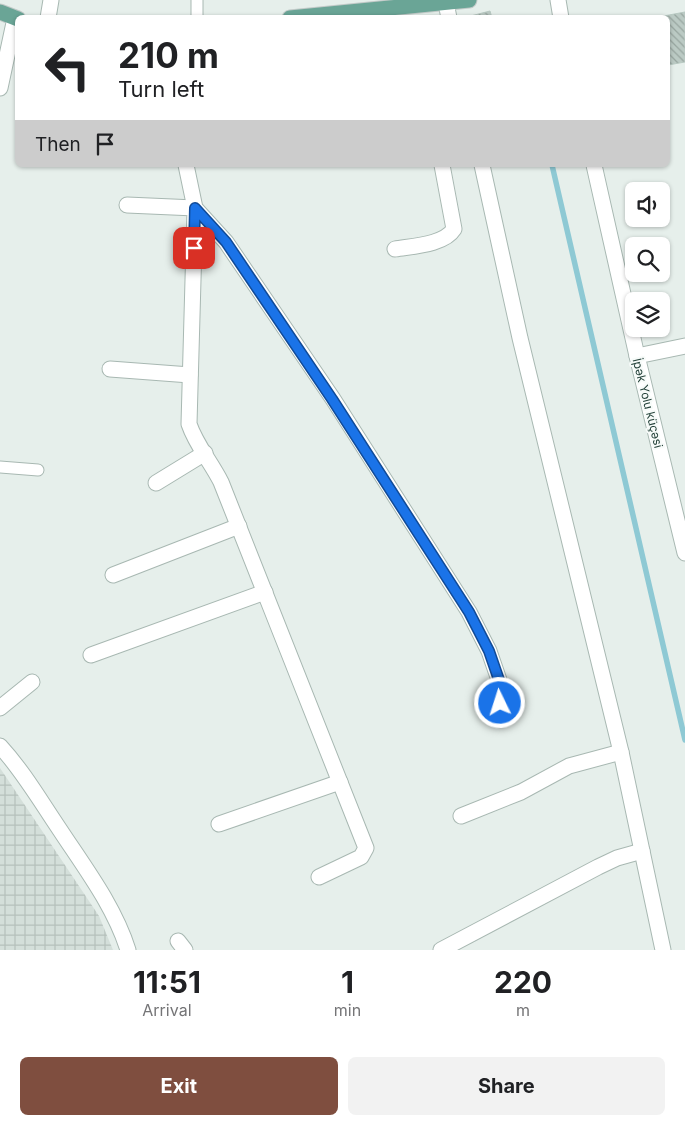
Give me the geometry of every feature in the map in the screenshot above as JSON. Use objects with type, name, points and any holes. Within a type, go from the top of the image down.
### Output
[{"type":"main road","points":[[349,15],[447,10],[469,0]]},
{"type":"main road","points":[[0,12],[15,18]]},
{"type":"street","points":[[48,15],[51,0]]},
{"type":"street","points":[[558,0],[561,15]]},
{"type":"street","points":[[0,88],[15,22]]},
{"type":"street","points":[[186,167],[195,208],[189,424],[194,438],[212,464],[221,482],[366,848],[361,857],[319,876]]},
{"type":"street","points":[[395,249],[442,240],[454,229],[442,167]]},
{"type":"street","points":[[482,167],[520,338],[621,752],[663,950]]},
{"type":"street","name":"İpək Yolu küçəsi","points":[[594,167],[637,356],[685,553]]},
{"type":"street","points":[[127,206],[195,208],[226,242],[332,399],[469,612],[489,651],[499,680],[500,703]]},
{"type":"street","points":[[637,356],[685,346]]},
{"type":"street","points":[[110,368],[190,375]]},
{"type":"street","points":[[156,484],[205,453]]},
{"type":"street","points":[[113,575],[239,526]]},
{"type":"street","points":[[92,655],[265,592]]},
{"type":"street","points":[[0,708],[32,682]]},
{"type":"street","points":[[0,746],[32,788],[99,889],[122,933],[128,950]]},
{"type":"street","points":[[461,816],[522,792],[569,766],[621,752]]},
{"type":"street","points":[[219,824],[340,782]]},
{"type":"street","points":[[441,950],[598,867],[617,858],[642,851]]},
{"type":"lane","points":[[197,0],[197,15]]},
{"type":"lane","points":[[0,467],[38,470]]},
{"type":"shaded area","points":[[0,768],[99,916],[113,950],[0,950]]},
{"type":"building","points":[[490,11],[491,15],[475,15]]},
{"type":"building","points":[[685,12],[685,62],[670,65],[670,15]]},
{"type":"waterway","points":[[552,167],[685,740]]},
{"type":"route","points":[[194,248],[195,208],[213,225],[226,242],[332,399],[446,574],[469,612],[489,651],[499,680],[500,703]]}]
